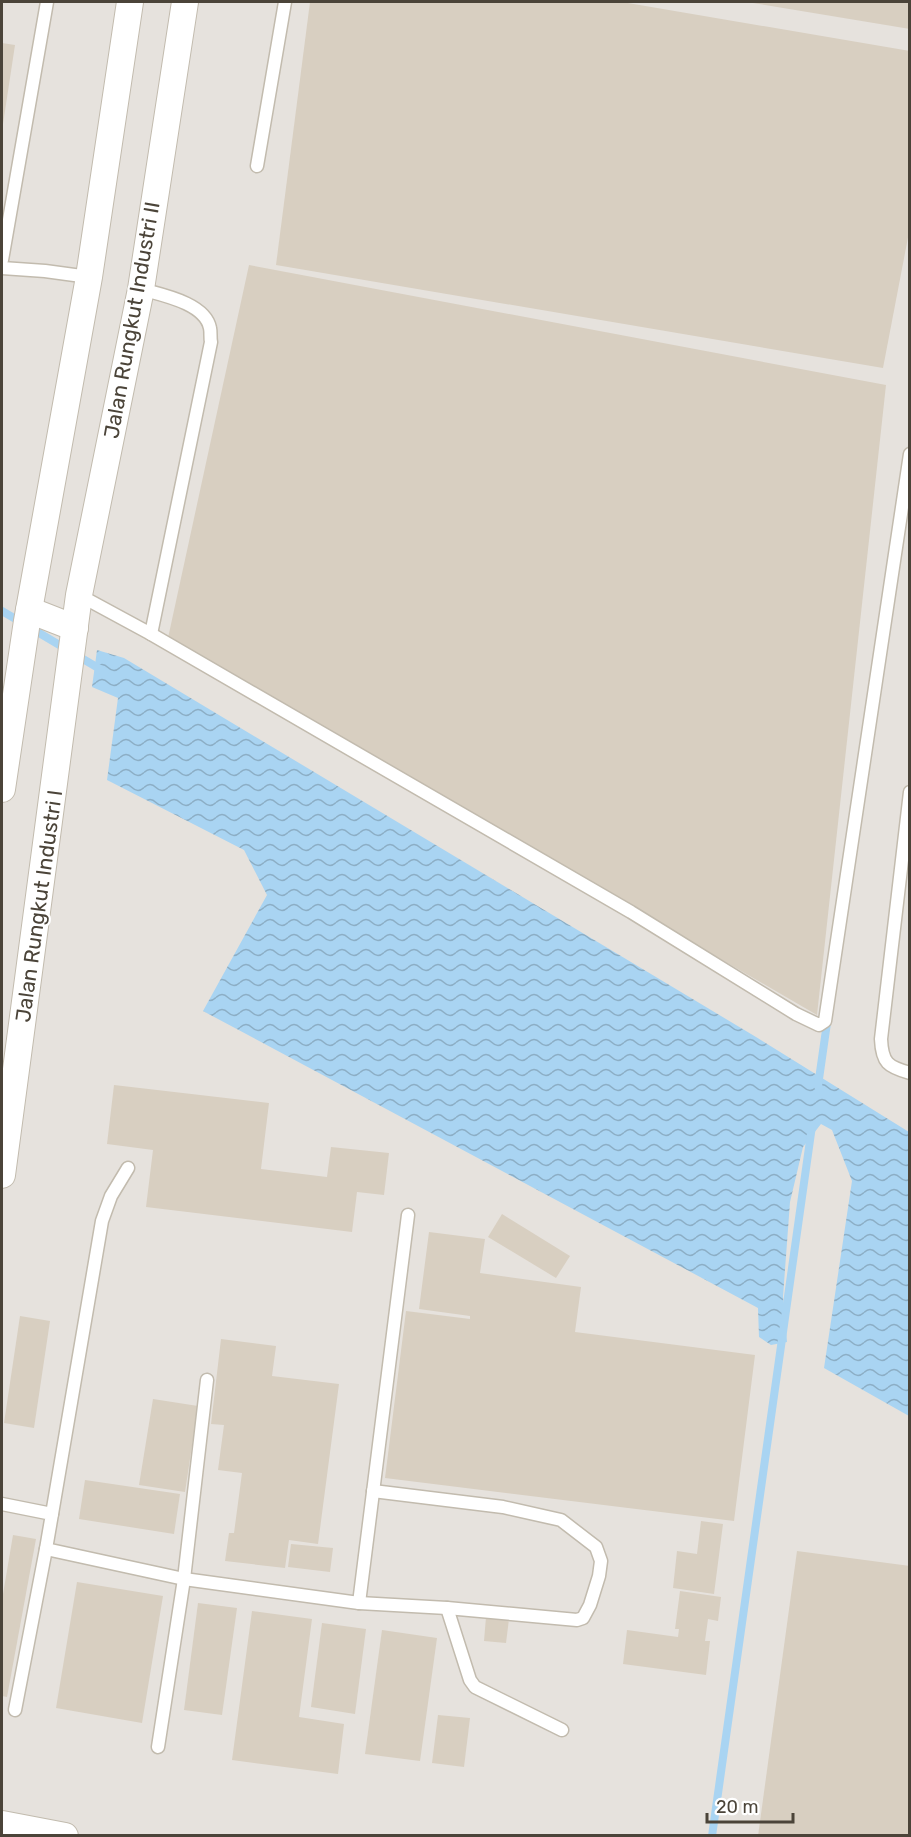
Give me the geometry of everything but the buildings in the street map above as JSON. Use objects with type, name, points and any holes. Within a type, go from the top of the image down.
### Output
[{"type":"street","points":[[2,789],[28,616],[89,277],[130,2]]},
{"type":"street","name":"Jalan Rungkut Industri II","points":[[74,633],[79,595],[141,289],[185,2]]},
{"type":"street","points":[[28,616],[74,633]]},
{"type":"street","name":"Jalan Rungkut Industri I","points":[[2,1175],[74,633]]},
{"type":"street","points":[[2,1824],[65,1836]]},
{"type":"lane","points":[[2,260],[47,2]]},
{"type":"lane","points":[[257,166],[285,2]]},
{"type":"lane","points":[[2,268],[89,277]]},
{"type":"lane","points":[[141,289],[185,303],[201,313],[210,326],[211,342],[151,634]]},
{"type":"lane","points":[[79,595],[151,634],[620,906],[796,1014],[819,1025],[825,1021],[909,454]]},
{"type":"lane","points":[[909,792],[881,1050],[887,1064],[909,1073]]},
{"type":"lane","points":[[15,1710],[46,1549],[102,1221],[111,1196],[128,1168]]},
{"type":"lane","points":[[359,1603],[408,1215]]},
{"type":"lane","points":[[158,1747],[184,1579],[207,1380]]},
{"type":"lane","points":[[46,1549],[184,1579],[359,1603],[447,1608],[577,1620],[583,1618],[590,1605],[601,1561],[596,1547],[561,1520],[503,1507],[373,1491]]},
{"type":"lane","points":[[2,1504],[52,1514]]},
{"type":"lane","points":[[447,1608],[470,1680],[475,1687],[562,1730]]},
{"type":"shaded area","points":[[2,2],[909,2],[909,1835],[2,1836]]},
{"type":"water","points":[[97,650],[124,658],[756,1037],[909,1132],[909,1416],[824,1368],[852,1181],[832,1130],[821,1124],[803,1147],[790,1202],[783,1297],[787,1342],[771,1345],[759,1337],[758,1308],[203,1011],[267,895],[244,850],[107,780],[118,698],[92,687]]},
{"type":"waterway","points":[[2,611],[105,672]]},
{"type":"waterway","points":[[818,1086],[828,1016]]},
{"type":"waterway","points":[[712,1836],[812,1126]]}]
